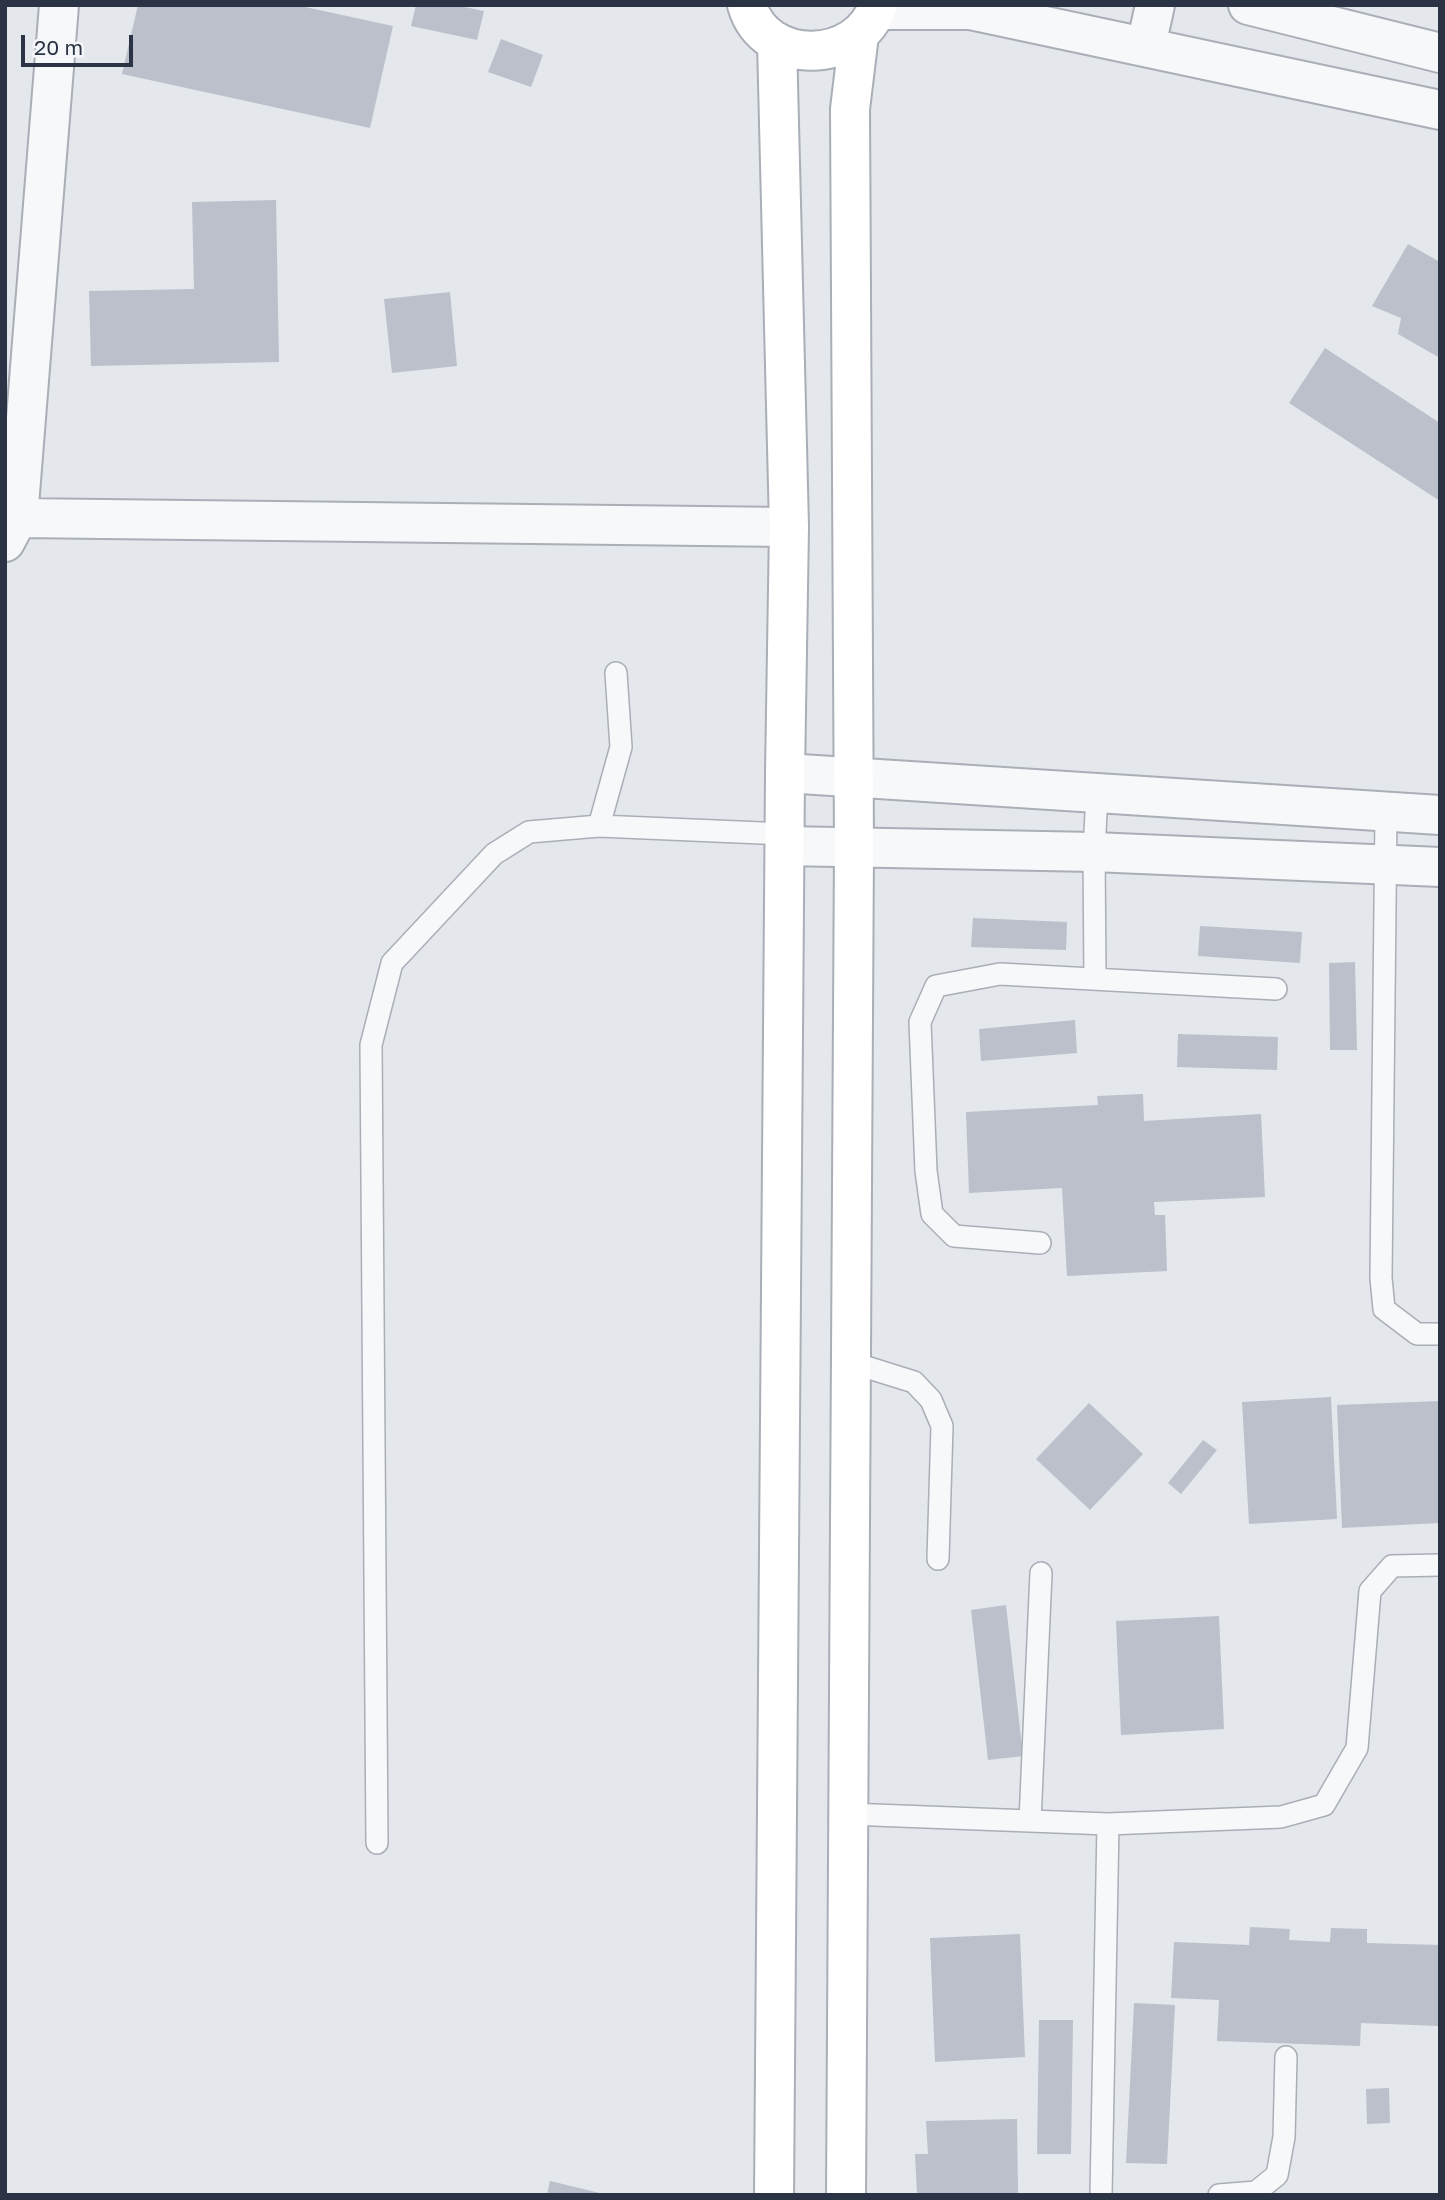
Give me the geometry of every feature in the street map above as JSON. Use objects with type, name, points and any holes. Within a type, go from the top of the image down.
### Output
[{"type":"street","points":[[60,5],[11,530],[789,527]]},
{"type":"street","points":[[747,5],[759,28],[792,50],[831,50],[871,17],[970,10],[1433,109],[1440,61]]},
{"type":"street","points":[[1146,46],[1155,5]]},
{"type":"street","points":[[1248,5],[1440,53]]},
{"type":"street","points":[[846,2195],[854,847],[850,109],[871,17]]},
{"type":"street","points":[[774,2195],[789,527],[777,42]]},
{"type":"street","points":[[785,773],[1440,815]]},
{"type":"street","points":[[785,840],[854,847],[1094,852],[1440,867]]},
{"type":"lane","points":[[599,826],[621,747],[616,673]]},
{"type":"lane","points":[[1095,979],[1094,852],[1097,793]]},
{"type":"lane","points":[[1386,812],[1381,1264],[1384,1310],[1417,1334],[1440,1334]]},
{"type":"lane","points":[[377,1843],[371,1045],[392,963],[494,854],[529,832],[599,826],[785,840]]},
{"type":"lane","points":[[1040,1243],[954,1236],[932,1214],[926,1171],[920,1022],[936,986],[1000,974],[1276,989]]},
{"type":"lane","points":[[850,1362],[914,1382],[935,1408],[942,1426],[938,1559]]},
{"type":"lane","points":[[848,1814],[1108,1824],[1281,1817],[1324,1805],[1357,1748],[1370,1591],[1392,1566],[1440,1565]]},
{"type":"lane","points":[[1030,1821],[1041,1573]]},
{"type":"lane","points":[[1101,2195],[1108,1824]]},
{"type":"lane","points":[[1219,2195],[1256,2192],[1277,2175],[1284,2137],[1286,2057]]},
{"type":"building","points":[[138,5],[296,5],[393,26],[370,128],[122,74]]},
{"type":"building","points":[[416,5],[455,5],[484,11],[477,40],[411,26]]},
{"type":"building","points":[[501,39],[543,55],[531,87],[488,72]]},
{"type":"building","points":[[276,200],[279,362],[91,366],[89,291],[194,289],[192,202]]},
{"type":"building","points":[[1408,244],[1440,262],[1440,358],[1398,334],[1401,318],[1372,306]]},
{"type":"building","points":[[450,292],[457,366],[392,373],[384,299]]},
{"type":"building","points":[[1325,348],[1440,423],[1440,501],[1289,403]]},
{"type":"building","points":[[973,918],[1067,922],[1066,950],[971,947]]},
{"type":"building","points":[[1200,926],[1302,932],[1300,963],[1198,956]]},
{"type":"building","points":[[1355,962],[1357,1050],[1330,1050],[1329,963]]},
{"type":"building","points":[[1075,1020],[1077,1053],[981,1061],[979,1029]]},
{"type":"building","points":[[1178,1034],[1278,1037],[1277,1070],[1177,1067]]},
{"type":"building","points":[[1143,1094],[1144,1121],[1261,1114],[1265,1197],[1154,1202],[1155,1215],[1165,1215],[1167,1271],[1067,1276],[1062,1188],[969,1193],[966,1112],[1098,1105],[1097,1096]]},
{"type":"building","points":[[1331,1397],[1337,1519],[1249,1524],[1242,1402]]},
{"type":"building","points":[[1440,1401],[1440,1523],[1342,1528],[1337,1405]]},
{"type":"building","points":[[1089,1403],[1143,1454],[1090,1510],[1036,1459]]},
{"type":"building","points":[[1203,1440],[1217,1450],[1181,1494],[1168,1483]]},
{"type":"building","points":[[1006,1605],[1023,1756],[988,1760],[971,1610]]},
{"type":"building","points":[[1219,1616],[1224,1729],[1121,1735],[1116,1621]]},
{"type":"building","points":[[1250,1927],[1290,1929],[1289,1940],[1330,1942],[1331,1928],[1367,1929],[1367,1943],[1440,1945],[1440,2026],[1361,2023],[1360,2046],[1217,2041],[1219,2000],[1171,1998],[1174,1942],[1249,1945]]},
{"type":"building","points":[[1020,1934],[1025,2057],[935,2062],[930,1938]]},
{"type":"building","points":[[1134,2003],[1175,2005],[1167,2164],[1126,2163]]},
{"type":"building","points":[[1039,2020],[1073,2020],[1071,2154],[1037,2154]]},
{"type":"building","points":[[1389,2088],[1390,2123],[1367,2124],[1366,2089]]},
{"type":"building","points":[[1017,2119],[1018,2195],[917,2195],[915,2154],[928,2154],[926,2121]]},
{"type":"building","points":[[550,2181],[604,2194],[604,2195],[547,2195]]}]
